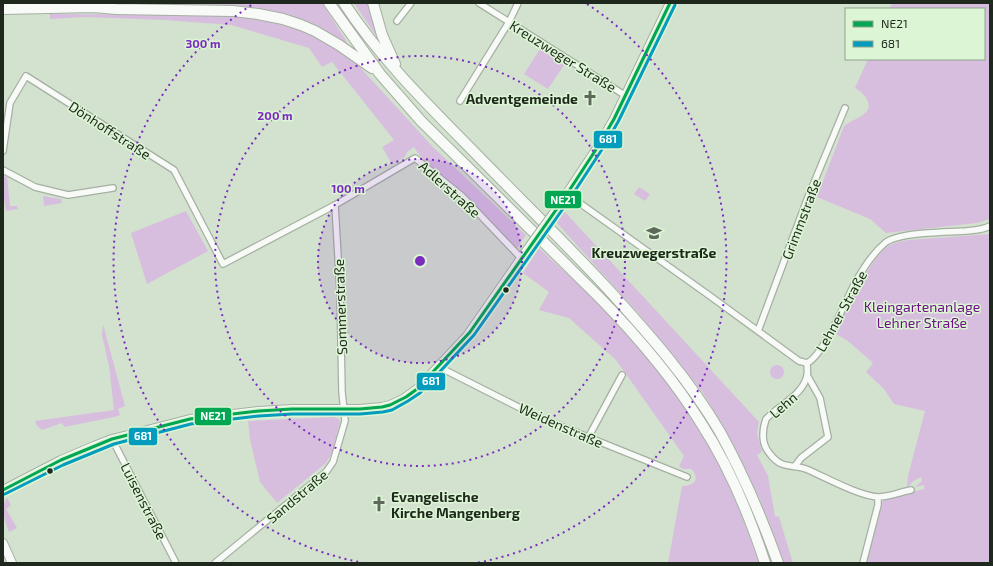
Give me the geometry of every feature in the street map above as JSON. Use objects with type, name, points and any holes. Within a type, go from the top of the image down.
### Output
[{"type":"highway","points":[[93,7],[104,3]]},
{"type":"highway","points":[[329,3],[380,74],[421,121],[600,298],[621,320],[672,381],[701,423],[723,463],[746,510],[765,563]]},
{"type":"highway","points":[[344,3],[367,35],[400,74],[583,263],[642,326],[671,360],[719,430],[742,474],[761,516],[778,563]]},
{"type":"highway","points":[[373,3],[384,41],[400,74]]},
{"type":"highway","points":[[3,9],[93,7],[116,9],[233,11],[283,19],[324,35],[380,74]]},
{"type":"main road","points":[[3,490],[61,460],[112,439],[190,419],[259,410],[345,412],[390,405],[403,399],[417,389],[470,332],[567,194],[597,148],[626,96],[670,3]]},
{"type":"main road","points":[[3,543],[12,563]]},
{"type":"street","points":[[397,21],[411,3]]},
{"type":"street","name":"Kreuzweger Straße","points":[[479,3],[626,96]]},
{"type":"street","points":[[460,101],[509,22],[518,3]]},
{"type":"street","name":"Dönhoffstraße","points":[[3,151],[10,103],[26,76],[174,170],[223,264]]},
{"type":"street","name":"Grimmstraße","points":[[758,331],[808,197],[845,108]]},
{"type":"street","name":"Adlerstraße","points":[[223,264],[334,205],[415,158],[462,196],[523,256]]},
{"type":"street","points":[[3,170],[35,187],[68,195],[113,188]]},
{"type":"street","name":"Lehner Straße","points":[[567,194],[799,361],[807,363],[815,357],[860,275],[878,250],[886,242],[909,235],[979,230],[990,226]]},
{"type":"street","name":"Sommerstraße","points":[[334,205],[340,291],[342,392],[345,412]]},
{"type":"street","name":"Lehn","points":[[807,363],[807,375],[805,382],[797,393],[766,419],[763,430],[764,442],[770,455],[782,464],[804,469],[859,492],[878,497],[911,490]]},
{"type":"street","name":"Weidenstraße","points":[[439,367],[538,417],[687,477]]},
{"type":"street","points":[[588,438],[622,374]]},
{"type":"street","name":"Lehn","points":[[794,466],[801,458],[828,438],[822,406],[807,375]]},
{"type":"street","name":"Sandstraße","points":[[215,563],[330,469],[335,458],[345,412]]},
{"type":"street","name":"Luisenstraße","points":[[112,439],[176,563]]},
{"type":"street","points":[[863,563],[878,505],[878,497]]},
{"type":"green space","points":[[119,3],[322,3],[347,42],[345,43],[290,18],[116,5]]},
{"type":"green space","points":[[354,3],[369,3],[379,40]]},
{"type":"green space","points":[[892,3],[990,3],[990,219],[977,223],[886,233],[870,219],[817,197],[844,126],[867,111],[868,103],[865,96],[855,88],[868,60],[985,60],[985,8],[890,8]]},
{"type":"green space","points":[[50,14],[228,15],[258,19],[306,31],[341,50],[357,64],[432,146],[526,235],[517,248],[465,196],[423,160],[414,147],[407,152],[405,157],[392,164],[382,147],[394,140],[332,62],[322,67],[309,48],[231,25],[165,20],[85,17],[50,19]]},
{"type":"green space","points":[[540,49],[564,65],[548,89],[524,74]]},
{"type":"green space","points":[[3,176],[7,177],[10,206],[17,206],[18,209],[6,211],[3,199]]},
{"type":"green space","points":[[639,187],[650,194],[645,201],[634,194]]},
{"type":"green space","points":[[43,196],[61,199],[62,203],[44,206]]},
{"type":"green space","points":[[186,211],[208,251],[147,284],[131,233]]},
{"type":"green space","points":[[564,211],[759,422],[757,433],[762,452],[757,455],[768,476],[775,516],[779,517],[793,563],[782,563],[760,500],[732,442],[703,393],[639,314],[556,222]]},
{"type":"green space","name":"Kleingartenanlage Lehner Straße","points":[[990,234],[990,563],[865,563],[881,503],[887,498],[924,489],[924,485],[915,487],[922,481],[921,477],[912,482],[907,488],[908,476],[925,411],[894,404],[884,389],[866,372],[873,363],[848,341],[836,334],[840,327],[840,321],[855,292],[874,261],[887,247],[897,242],[908,240]]},
{"type":"green space","points":[[539,248],[626,331],[676,393],[699,428],[719,465],[736,503],[759,563],[668,563],[682,486],[693,483],[696,475],[691,469],[683,469],[679,466],[684,456],[616,360],[569,318],[539,310],[549,292],[523,273]]},
{"type":"green space","points":[[103,324],[125,406],[118,409],[120,415],[64,427],[62,423],[42,430],[37,426],[35,421],[114,410],[109,366],[102,335]]},
{"type":"green space","points":[[777,365],[782,367],[784,372],[782,377],[777,379],[772,377],[770,372],[772,367]]},
{"type":"green space","points":[[334,417],[339,419],[340,422],[332,453],[326,463],[277,503],[260,482],[250,439],[248,421]]},
{"type":"green space","points":[[7,498],[11,505],[6,509],[17,528],[9,532],[4,511]]},
{"type":"transit line","name":"NE21","points":[[3,490],[61,460],[112,439],[190,419],[259,411],[292,409],[360,409],[382,407],[390,405],[406,397],[417,389],[470,332],[563,200],[614,119],[670,3]]},
{"type":"transit line","name":"681","points":[[5,494],[63,465],[114,444],[191,424],[259,416],[292,414],[360,414],[383,412],[392,410],[420,393],[474,335],[567,203],[618,122],[675,5]]},
{"type":"place","name":"Adventgemeinde","points":[[590,98]]},
{"type":"place","name":"Kreuzwegerstraße","points":[[654,233]]},
{"type":"place","name":"Evangelische Kirche Mangenberg","points":[[379,504]]}]
